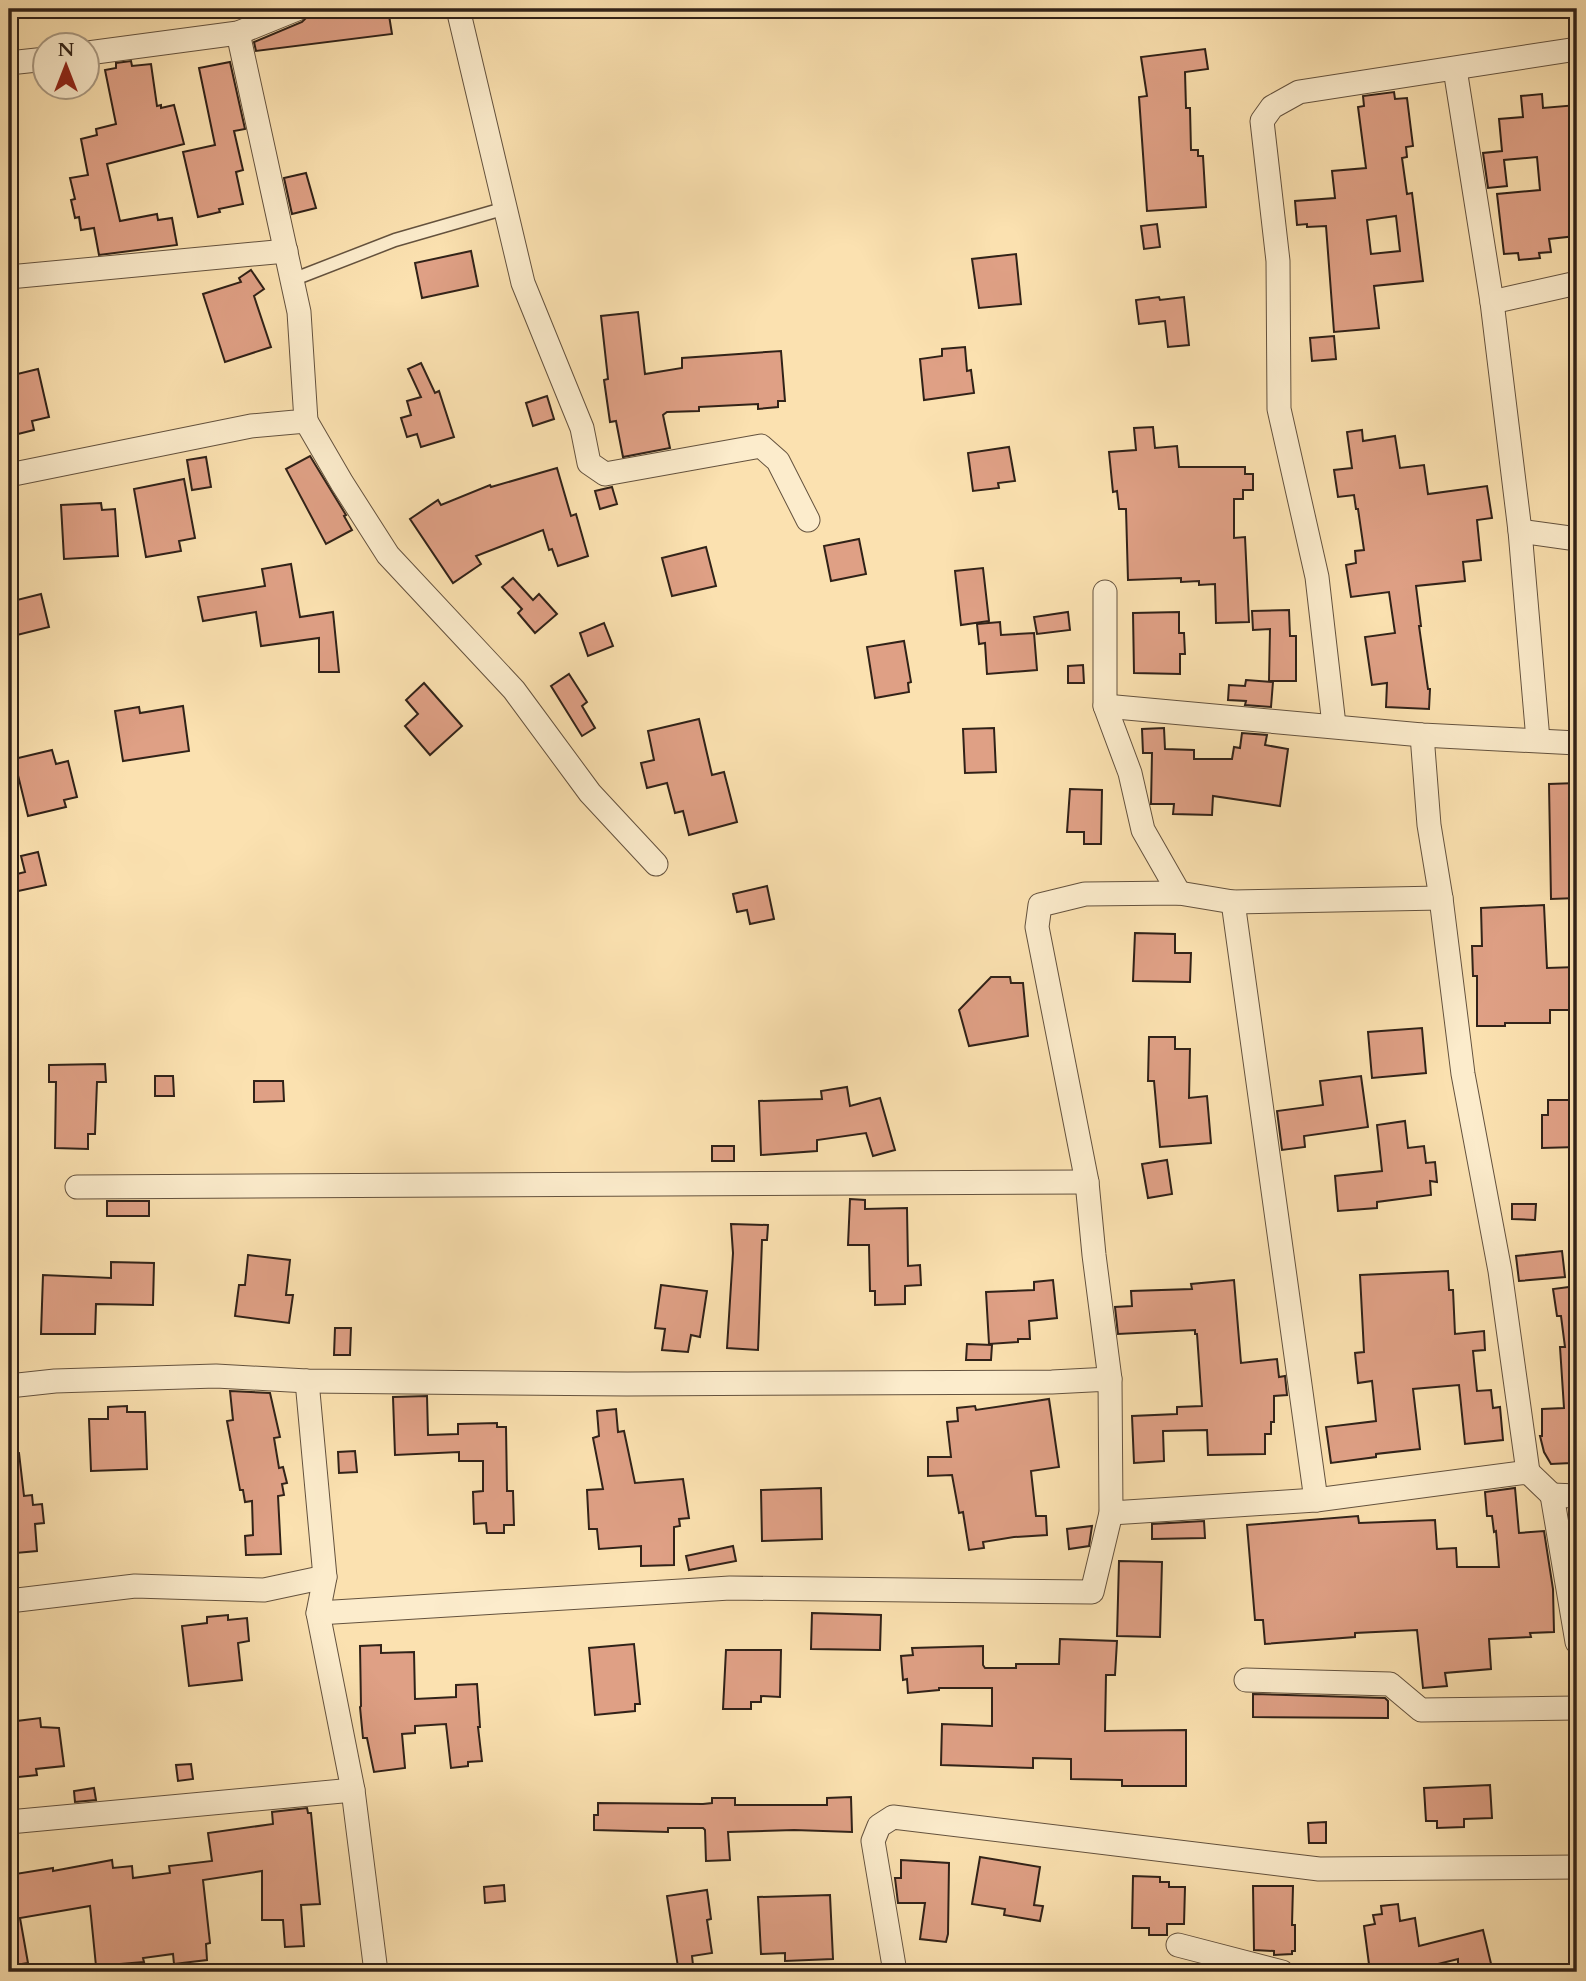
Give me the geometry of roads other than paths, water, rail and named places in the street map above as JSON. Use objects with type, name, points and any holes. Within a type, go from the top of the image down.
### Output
[{"type":"street","points":[[102,51],[238,33],[297,9]]},
{"type":"street","points":[[458,9],[523,283],[582,428],[589,463],[605,474],[761,446],[778,461],[808,520]]},
{"type":"street","points":[[238,33],[299,312],[306,421],[388,555],[514,690],[590,793],[656,864]]},
{"type":"street","points":[[1334,725],[1317,577],[1279,409],[1278,261],[1262,121],[1272,107],[1299,92],[1577,49]]},
{"type":"street","points":[[9,62],[32,60]]},
{"type":"street","points":[[1455,69],[1492,302],[1520,531],[1538,740]]},
{"type":"street","points":[[9,277],[286,251]]},
{"type":"street","points":[[1492,302],[1577,283]]},
{"type":"street","points":[[9,475],[251,426],[306,421]]},
{"type":"street","points":[[1520,531],[1577,539]]},
{"type":"street","points":[[1105,592],[1105,706],[1130,773],[1143,830],[1179,892]]},
{"type":"street","points":[[1105,706],[1422,734],[1577,743]]},
{"type":"street","points":[[1422,734],[1429,825],[1463,1074],[1500,1271],[1528,1472],[1552,1495],[1577,1642]]},
{"type":"street","points":[[318,1613],[730,1588],[1092,1592],[1111,1513],[1110,1379],[1087,1182],[1037,927],[1040,905],[1085,894],[1179,892],[1233,902],[1441,898]]},
{"type":"street","points":[[1233,902],[1316,1500]]},
{"type":"street","points":[[77,1187],[1087,1182]]},
{"type":"street","points":[[9,1386],[55,1381],[216,1376],[307,1381],[668,1384],[1052,1382],[1110,1379]]},
{"type":"street","points":[[307,1381],[325,1577],[318,1613],[352,1790],[376,1972]]},
{"type":"street","points":[[1111,1513],[1316,1500],[1528,1472]]},
{"type":"street","points":[[1552,1495],[1577,1496]]},
{"type":"street","points":[[9,1601],[135,1586],[264,1590],[325,1577]]},
{"type":"street","points":[[1246,1680],[1390,1684],[1421,1710],[1577,1708]]},
{"type":"street","points":[[9,1822],[352,1790]]},
{"type":"street","points":[[895,1972],[873,1841],[879,1825],[893,1817],[1319,1869],[1577,1867]]},
{"type":"street","points":[[1178,1945],[1283,1972]]},
{"type":"lane","points":[[292,280],[395,240],[506,208]]}]
